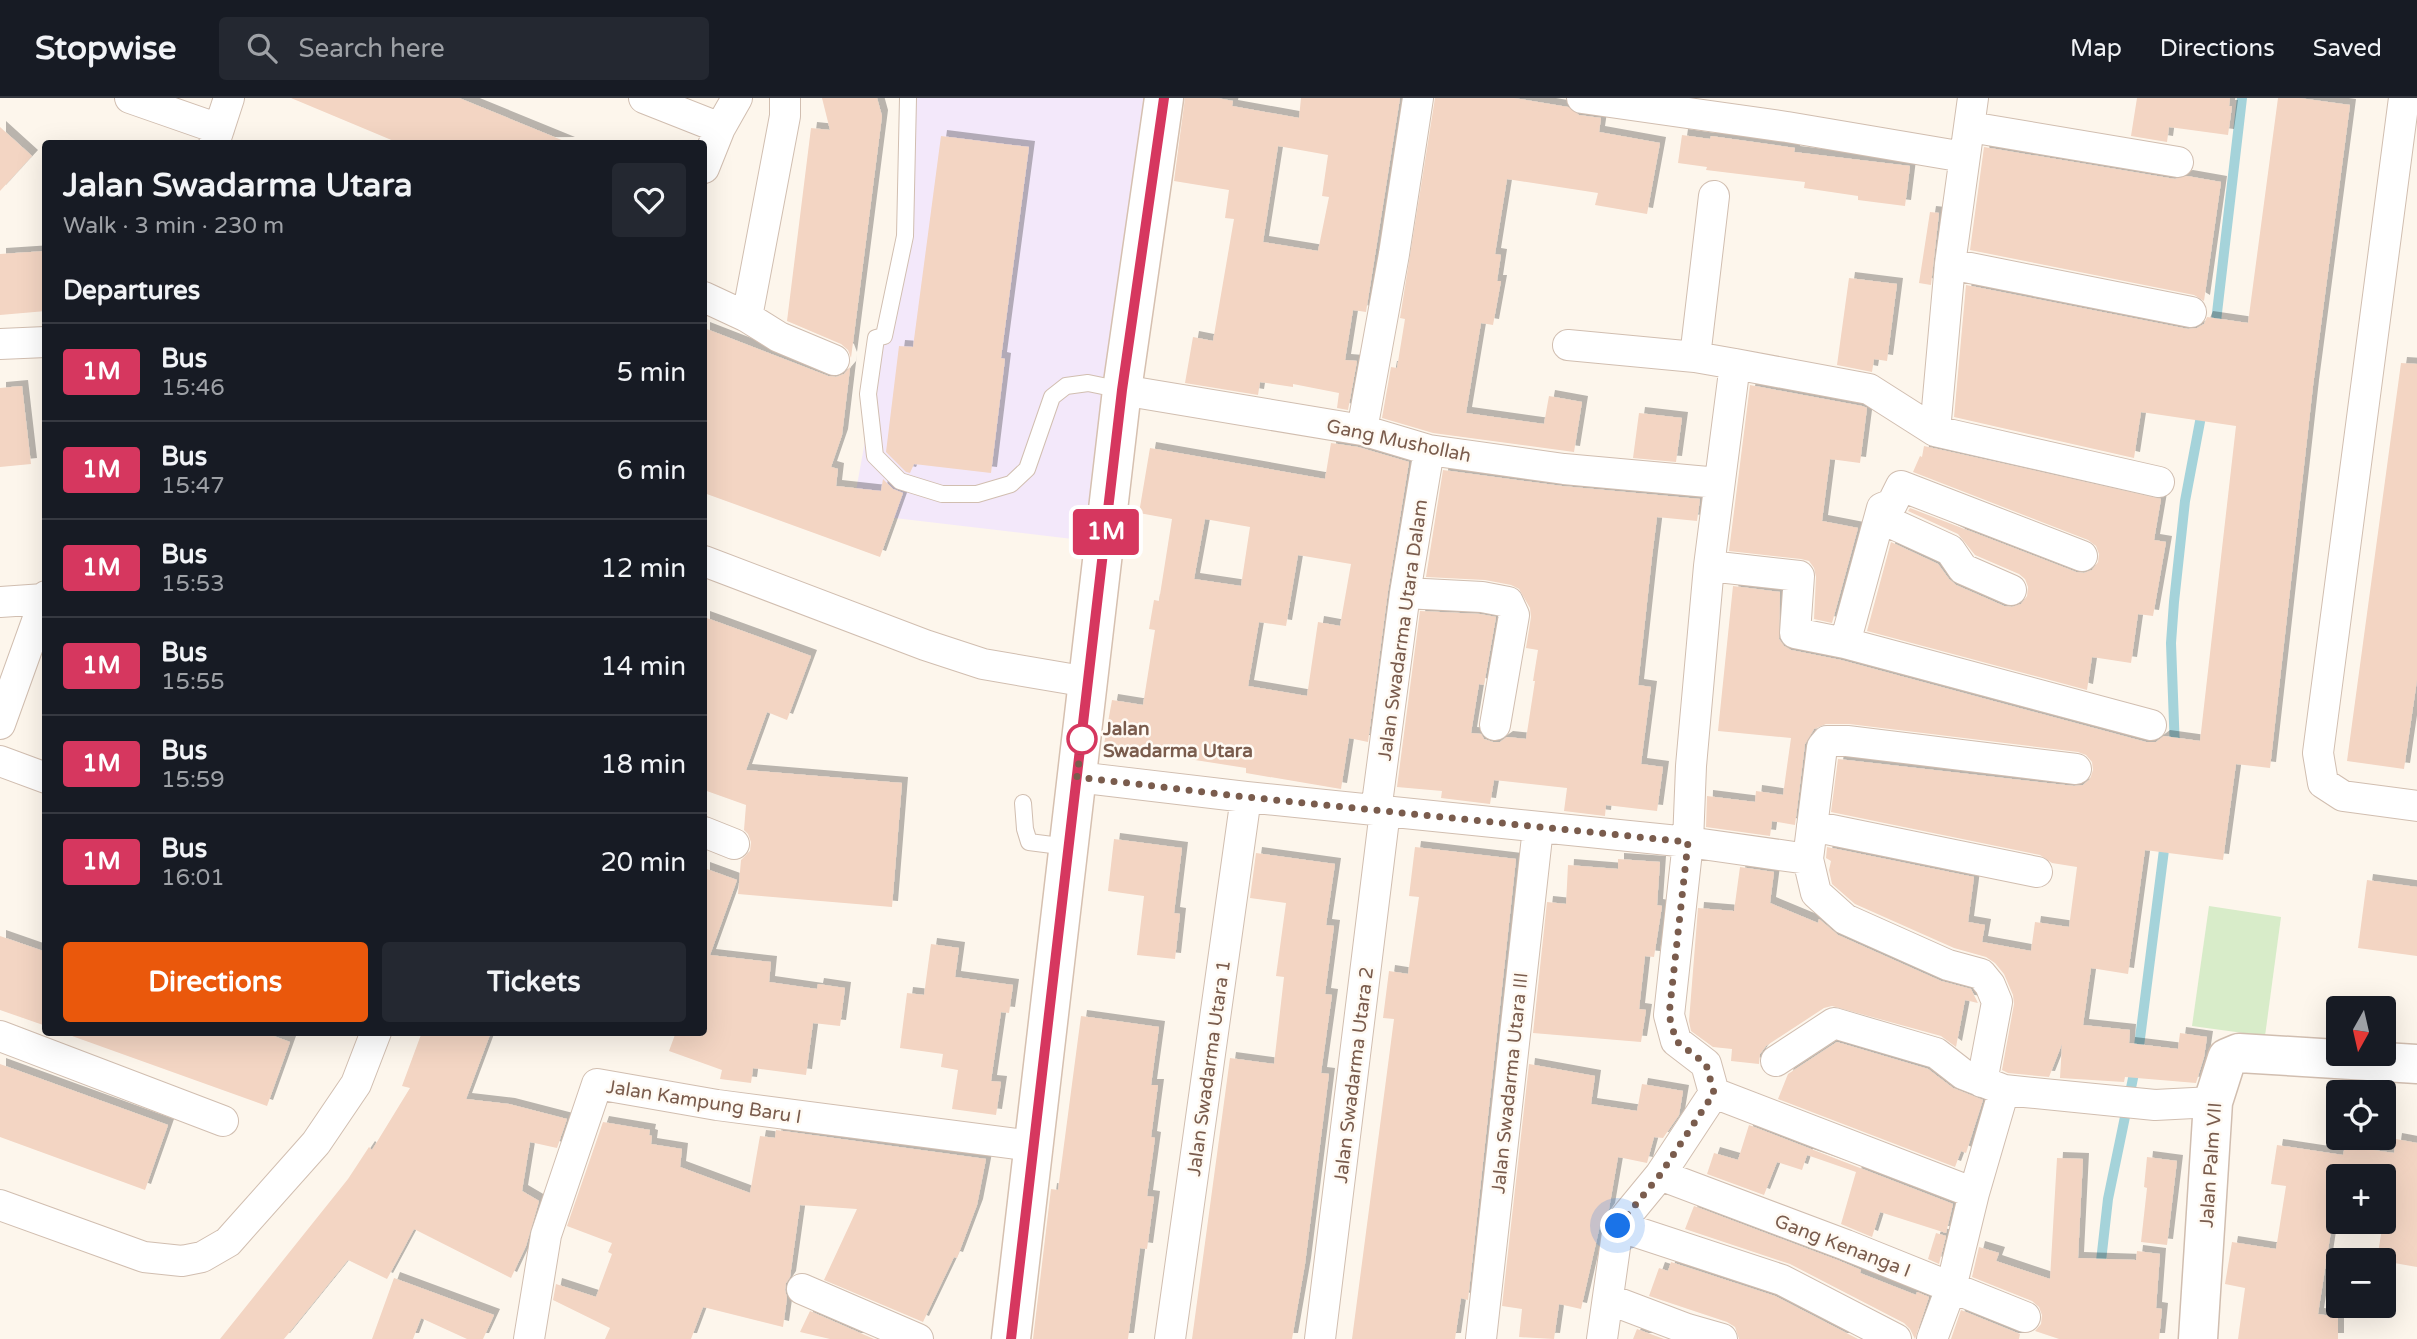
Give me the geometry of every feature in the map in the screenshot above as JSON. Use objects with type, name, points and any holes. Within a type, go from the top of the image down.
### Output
[{"type":"main road","points":[[1011,1339],[1122,390],[1164,98]]},
{"type":"main road","name":"Jalan Palm VII","points":[[2198,1339],[2213,1102],[2227,1058],[2239,1053],[2417,1064]]},
{"type":"street","points":[[130,98],[216,136],[229,98]]},
{"type":"street","points":[[644,98],[720,128]]},
{"type":"street","points":[[707,160],[720,128],[737,98]]},
{"type":"street","points":[[747,317],[785,116],[785,98]]},
{"type":"street","points":[[1362,430],[1394,254],[1418,98]]},
{"type":"street","points":[[1581,98],[1787,127],[1964,157]]},
{"type":"street","points":[[2404,98],[2318,753],[2323,783],[2343,796],[2417,806]]},
{"type":"street","points":[[1935,431],[1950,264],[1971,112],[2178,162]]},
{"type":"street","points":[[1695,357],[1714,196]]},
{"type":"street","points":[[1950,264],[2191,312]]},
{"type":"street","points":[[707,299],[747,317],[779,337],[834,360]]},
{"type":"street","points":[[0,344],[42,342]]},
{"type":"street","points":[[1568,345],[1695,357],[1869,389],[1935,431],[2159,482]]},
{"type":"street","points":[[1602,1339],[1618,1226],[1660,1175],[1714,1093],[1706,1064],[1676,1041],[1669,1015],[1688,842],[1691,766],[1709,566],[1735,364]]},
{"type":"street","name":"Gang Mushollah","points":[[1122,390],[1362,430],[1429,450],[1564,469],[1718,483]]},
{"type":"street","name":"Jalan Swadarma Utara Dalam","points":[[1381,811],[1405,593],[1429,450]]},
{"type":"street","points":[[1845,643],[1882,508],[1892,504],[1899,487],[1904,486],[2082,556]]},
{"type":"street","points":[[1880,518],[1950,550],[1963,569],[2011,590]]},
{"type":"street","points":[[707,562],[925,645],[1013,651],[1090,673]]},
{"type":"street","points":[[1709,566],[1799,576],[1795,633],[1845,643],[2151,725]]},
{"type":"street","points":[[1405,593],[1482,597],[1508,602],[1514,615],[1494,725]]},
{"type":"street","points":[[0,602],[42,597]]},
{"type":"street","points":[[0,724],[42,605]]},
{"type":"street","points":[[1933,1339],[1951,1288],[1973,1193],[1993,1086],[1997,1002],[1990,985],[1981,974],[1948,965],[1845,919],[1816,893],[1808,859],[1822,747],[1827,741],[1847,741],[2076,769]]},
{"type":"street","points":[[0,761],[42,777]]},
{"type":"street","points":[[1077,777],[1688,842],[1808,859]]},
{"type":"street","name":"Jalan Swadarma Utara 1","points":[[1171,1339],[1246,797]]},
{"type":"street","name":"Jalan Swadarma Utara 2","points":[[1320,1339],[1381,811]]},
{"type":"street","points":[[1812,826],[2037,872]]},
{"type":"street","name":"Jalan Swadarma Utara III","points":[[1481,1339],[1538,828]]},
{"type":"street","points":[[707,833],[734,844]]},
{"type":"street","points":[[1776,1061],[1834,1023],[1936,1053],[1963,1074],[1993,1086],[2155,1105],[2213,1102]]},
{"type":"street","points":[[0,1036],[223,1121]]},
{"type":"street","points":[[0,1205],[144,1257],[182,1261],[202,1257],[228,1242],[316,1143],[356,1084],[374,1036]]},
{"type":"street","name":"Jalan Kampung Baru I","points":[[530,1339],[546,1235],[597,1084],[717,1105],[1033,1146]]},
{"type":"street","points":[[1714,1093],[1973,1193]]},
{"type":"street","name":"Gang Kenanga I","points":[[1660,1175],[1846,1245],[2025,1317]]},
{"type":"street","points":[[1618,1226],[1782,1280],[1896,1339]]},
{"type":"street","points":[[802,1289],[918,1339]]},
{"type":"street","points":[[1608,1299],[1687,1329],[1722,1339]]},
{"type":"lane","points":[[908,98],[905,236],[884,336],[876,338],[868,394],[875,456],[900,481],[942,494],[977,494],[1010,484],[1027,469],[1052,397],[1066,386],[1088,383],[1122,390]]},
{"type":"lane","points":[[1023,803],[1029,842],[1068,847]]},
{"type":"shaded area","points":[[908,98],[1164,98],[1106,543],[852,513],[905,236]]},
{"type":"green space","points":[[2209,906],[2281,917],[2265,1036],[2192,1026]]},
{"type":"building","points":[[291,98],[459,98],[562,140],[391,140]]},
{"type":"building","points":[[822,98],[877,98],[882,116],[851,358],[848,350],[841,344],[787,321],[811,128],[830,130]]},
{"type":"building","points":[[1185,98],[1217,98],[1233,101],[1232,106],[1299,118],[1301,98],[1400,98],[1366,312],[1353,310],[1345,360],[1357,361],[1348,410],[1337,408],[1339,393],[1293,384],[1293,387],[1260,382],[1258,395],[1185,383],[1193,337],[1213,341],[1234,219],[1225,218],[1229,190],[1174,181]],"holes":[[[1278,146],[1328,155],[1322,196],[1329,197],[1318,251],[1263,242]]]},
{"type":"building","points":[[1435,98],[1514,98],[1568,107],[1579,115],[1601,118],[1599,132],[1660,143],[1647,214],[1595,205],[1598,193],[1507,179],[1495,254],[1501,255],[1497,281],[1501,281],[1493,325],[1481,323],[1466,413],[1544,424],[1549,396],[1582,402],[1574,452],[1433,433],[1382,418],[1391,367],[1397,368],[1405,319],[1400,318]]},
{"type":"building","points":[[2137,98],[2230,98],[2229,106],[2232,106],[2228,135],[2169,127],[2167,142],[2131,136]]},
{"type":"building","points":[[2278,98],[2350,105],[2313,386],[2270,768],[2236,764],[2223,860],[2145,850],[2128,974],[2091,968],[2083,1025],[2130,1030],[2129,1043],[2178,1049],[2180,1033],[2207,1037],[2204,1057],[2196,1083],[2125,1077],[2124,1082],[2060,1078],[2062,1044],[2049,1077],[2008,1073],[2002,1070],[2014,1004],[2004,974],[1986,957],[1954,948],[1855,904],[1832,884],[1829,870],[1831,861],[1826,858],[1827,847],[1974,877],[1968,922],[1985,925],[1982,942],[2031,951],[2035,922],[2069,927],[2077,867],[2052,863],[2040,855],[1831,812],[1838,759],[2074,786],[2083,785],[2090,779],[2092,762],[2086,755],[2078,752],[1849,724],[1826,724],[1814,729],[1805,744],[1795,825],[1772,821],[1770,836],[1706,827],[1707,796],[1755,802],[1756,791],[1783,795],[1791,738],[1718,731],[1733,586],[1780,592],[1779,639],[1791,650],[1841,660],[2146,742],[2156,742],[2164,736],[2200,741],[2236,426],[2141,412],[2134,458],[1954,417],[1966,285],[2188,329],[2204,324],[2207,317],[2248,323]]},
{"type":"building","points":[[0,127],[32,156],[0,191]]},
{"type":"building","points":[[1682,135],[1710,139],[1711,136],[1795,148],[1794,152],[1910,166],[1905,206],[1858,200],[1858,196],[1804,188],[1805,182],[1706,170],[1707,167],[1678,163]]},
{"type":"building","points":[[941,136],[1029,147],[1001,358],[1005,359],[991,473],[914,464],[910,473],[886,452],[899,346],[913,347]]},
{"type":"building","points":[[1984,147],[2175,179],[2187,176],[2221,182],[2204,301],[2194,295],[1970,250]]},
{"type":"building","points":[[1930,212],[1939,213],[1931,285],[1919,283]]},
{"type":"building","points":[[42,251],[42,311],[0,315],[0,254]]},
{"type":"building","points":[[1849,278],[1897,284],[1887,361],[1874,359],[1872,372],[1837,365]]},
{"type":"building","points":[[707,329],[828,376],[844,374],[850,367],[851,360],[842,435],[831,467],[838,469],[836,486],[881,491],[883,479],[893,489],[903,493],[880,557],[707,494]]},
{"type":"building","points":[[2401,363],[2417,364],[2417,680],[2404,769],[2347,761]]},
{"type":"building","points":[[1750,385],[1867,408],[1860,463],[1830,459],[1822,521],[1858,528],[1832,623],[1814,619],[1816,577],[1809,561],[1729,551]]},
{"type":"building","points":[[22,386],[31,464],[0,467],[0,388]]},
{"type":"building","points":[[1639,413],[1682,418],[1676,462],[1633,458]]},
{"type":"building","points":[[1331,443],[1358,447],[1409,462],[1368,742],[1349,738],[1341,789],[1246,773],[1246,768],[1144,752],[1143,757],[1103,750],[1112,700],[1143,705],[1155,630],[1149,629],[1154,600],[1159,601],[1172,519],[1139,513],[1150,448],[1325,479]],"holes":[[[1205,519],[1250,527],[1241,586],[1194,579]],[[1298,555],[1351,564],[1340,626],[1318,622],[1307,696],[1248,686],[1259,622],[1286,626]]]},
{"type":"building","points":[[1924,446],[2161,499],[2154,540],[2166,542],[2153,616],[2138,614],[2131,663],[2092,657],[2087,690],[1867,631],[1891,542],[1938,564],[1956,585],[2004,606],[2021,604],[2027,596],[2028,587],[2019,574],[1975,555],[1958,534],[1908,511],[1910,508],[2076,572],[2092,570],[2098,562],[2096,546],[2088,540],[1913,472],[1920,456],[1922,457]]},
{"type":"building","points":[[1443,470],[1562,486],[1700,499],[1697,521],[1657,517],[1638,685],[1651,687],[1641,764],[1663,767],[1657,811],[1606,805],[1605,816],[1564,811],[1567,788],[1494,780],[1490,804],[1441,798],[1442,791],[1397,787],[1420,611],[1496,617],[1484,685],[1479,684],[1471,733],[1481,734],[1484,739],[1493,742],[1500,742],[1507,737],[1526,739],[1535,681],[1538,650],[1526,648],[1530,608],[1519,589],[1485,580],[1426,577]]},
{"type":"building","points":[[707,618],[811,656],[787,720],[767,712],[746,770],[902,783],[892,907],[738,894],[741,860],[750,851],[751,842],[744,830],[746,805],[707,791]]},
{"type":"building","points":[[1114,839],[1182,848],[1174,913],[1180,914],[1175,959],[1137,955],[1144,896],[1108,891]]},
{"type":"building","points":[[1415,847],[1516,859],[1468,1300],[1461,1298],[1455,1339],[1352,1339],[1394,1019],[1383,1018],[1389,971],[1408,974],[1419,897],[1409,896]]},
{"type":"building","points":[[1256,853],[1335,864],[1326,925],[1334,926],[1325,994],[1332,995],[1321,1073],[1329,1074],[1305,1264],[1292,1339],[1192,1339],[1230,1058],[1274,1064],[1284,977],[1276,976],[1286,903],[1250,898]]},
{"type":"building","points":[[1618,859],[1660,862],[1657,905],[1662,906],[1654,957],[1645,956],[1639,1009],[1646,1010],[1641,1042],[1533,1033],[1547,902],[1566,904],[1568,865],[1618,869]]},
{"type":"building","points":[[1740,867],[1774,872],[1770,903],[1818,923],[1819,919],[1838,935],[1941,981],[1971,989],[1978,1003],[1965,1000],[1956,1047],[1941,1036],[1832,1006],[1824,1008],[1766,1046],[1760,1054],[1759,1064],[1731,1061],[1732,1049],[1713,1047],[1691,1031],[1689,1021],[1698,908],[1734,911]]},
{"type":"building","points":[[707,869],[737,880],[710,955],[771,962],[769,982],[817,989],[818,984],[845,988],[840,1026],[813,1023],[806,1075],[753,1068],[751,1083],[720,1079],[722,1070],[669,1051],[675,1036],[707,1036]]},
{"type":"building","points":[[2367,880],[2417,887],[2417,956],[2358,948]]},
{"type":"building","points":[[0,936],[42,951],[42,1025],[0,1010]]},
{"type":"building","points":[[931,944],[959,948],[955,977],[1013,985],[1009,1013],[1001,1012],[991,1081],[1001,1082],[996,1115],[952,1109],[958,1070],[941,1067],[943,1054],[900,1048],[907,993],[924,995]]},
{"type":"building","points":[[1081,1016],[1159,1027],[1151,1085],[1158,1085],[1151,1137],[1155,1138],[1147,1196],[1154,1197],[1147,1249],[1140,1248],[1128,1339],[1033,1339],[1051,1189],[1058,1190]]},
{"type":"building","points":[[72,1036],[274,1036],[290,1042],[267,1106]]},
{"type":"building","points":[[421,1036],[490,1036],[466,1099],[509,1104],[567,1119],[557,1148],[530,1142],[522,1191],[539,1201],[526,1246],[511,1278],[414,1229],[387,1279],[348,1260],[284,1339],[220,1339],[348,1179],[369,1147],[372,1150],[410,1088],[402,1086]]},
{"type":"building","points":[[1837,1042],[1928,1069],[1953,1088],[1983,1100],[1966,1153],[1961,1151],[1955,1167],[1778,1099],[1788,1074]]},
{"type":"building","points":[[0,1064],[168,1125],[145,1190],[0,1137]]},
{"type":"building","points":[[1529,1064],[1595,1076],[1591,1104],[1637,1111],[1642,1084],[1683,1091],[1679,1115],[1663,1138],[1654,1137],[1647,1163],[1618,1157],[1609,1209],[1601,1221],[1581,1309],[1559,1304],[1554,1339],[1519,1337],[1522,1309],[1502,1306]]},
{"type":"building","points":[[603,1122],[650,1130],[651,1144],[682,1149],[680,1167],[750,1193],[760,1136],[775,1138],[776,1130],[986,1159],[977,1205],[957,1258],[954,1257],[923,1322],[824,1280],[857,1209],[800,1205],[790,1277],[785,1290],[787,1298],[783,1327],[703,1307],[691,1339],[605,1339],[610,1328],[553,1300],[556,1284],[596,1297],[612,1254],[608,1252],[612,1243],[567,1226]]},
{"type":"building","points":[[1749,1125],[1953,1204],[1946,1233],[1880,1212],[1872,1237],[1841,1224],[1856,1172],[1807,1155],[1802,1170],[1777,1162],[1764,1195],[1707,1174],[1714,1153],[1738,1160]]},
{"type":"building","points":[[2396,1139],[2417,1143],[2417,1267],[2396,1263],[2396,1248],[2379,1248],[2381,1234],[2396,1234],[2396,1164],[2326,1164],[2326,1234],[2331,1234],[2328,1248],[2326,1248],[2318,1314],[2326,1315],[2326,1318],[2338,1318],[2338,1339],[2238,1339],[2245,1288],[2225,1284],[2232,1242],[2276,1249],[2286,1186],[2271,1184],[2277,1145],[2343,1155],[2344,1150],[2394,1153]]},
{"type":"building","points":[[2147,1157],[2177,1161],[2167,1245],[2141,1242],[2147,1188],[2144,1187]]},
{"type":"building","points":[[2057,1158],[2083,1159],[2078,1258],[2136,1260],[2137,1251],[2160,1254],[2156,1308],[2162,1309],[2159,1339],[2059,1339],[2035,1331],[2041,1324],[2042,1315],[2039,1307],[2032,1301],[1972,1277],[1979,1247],[1999,1253],[1996,1261],[2050,1279]]},
{"type":"building","points":[[1694,1206],[1840,1261],[1861,1270],[1860,1273],[1916,1295],[1917,1292],[1929,1297],[1915,1339],[1904,1323],[1790,1264],[1685,1229]]},
{"type":"building","points":[[1936,1233],[1946,1236],[1939,1264],[1928,1259]]},
{"type":"building","points":[[1671,1262],[1775,1296],[1858,1339],[1739,1339],[1735,1327],[1727,1322],[1649,1296],[1659,1268],[1668,1271]]},
{"type":"building","points":[[394,1278],[494,1315],[483,1339],[467,1339],[421,1318],[413,1339],[372,1339]]},
{"type":"building","points":[[1961,1310],[2020,1334],[2019,1339],[1951,1339]]},
{"type":"building","points":[[810,1311],[874,1339],[830,1339],[800,1332]]},
{"type":"building","points":[[1637,1329],[1664,1339],[1633,1339]]},
{"type":"waterway","points":[[2215,330],[2242,98]]},
{"type":"waterway","points":[[2175,750],[2171,643],[2174,602],[2185,501],[2202,411]]},
{"type":"waterway","points":[[2100,1270],[2108,1199],[2138,1054],[2165,842]]},
{"type":"bus line","name":"1M","points":[[1011,1339],[1122,390],[1164,98]]},
{"type":"place","name":"Jalan Swadarma Utara","points":[[1082,739]]},
{"type":"route","points":[[1082,739],[1077,777],[1688,842],[1669,1015],[1676,1041],[1706,1064],[1714,1093],[1660,1175],[1618,1226]]}]
